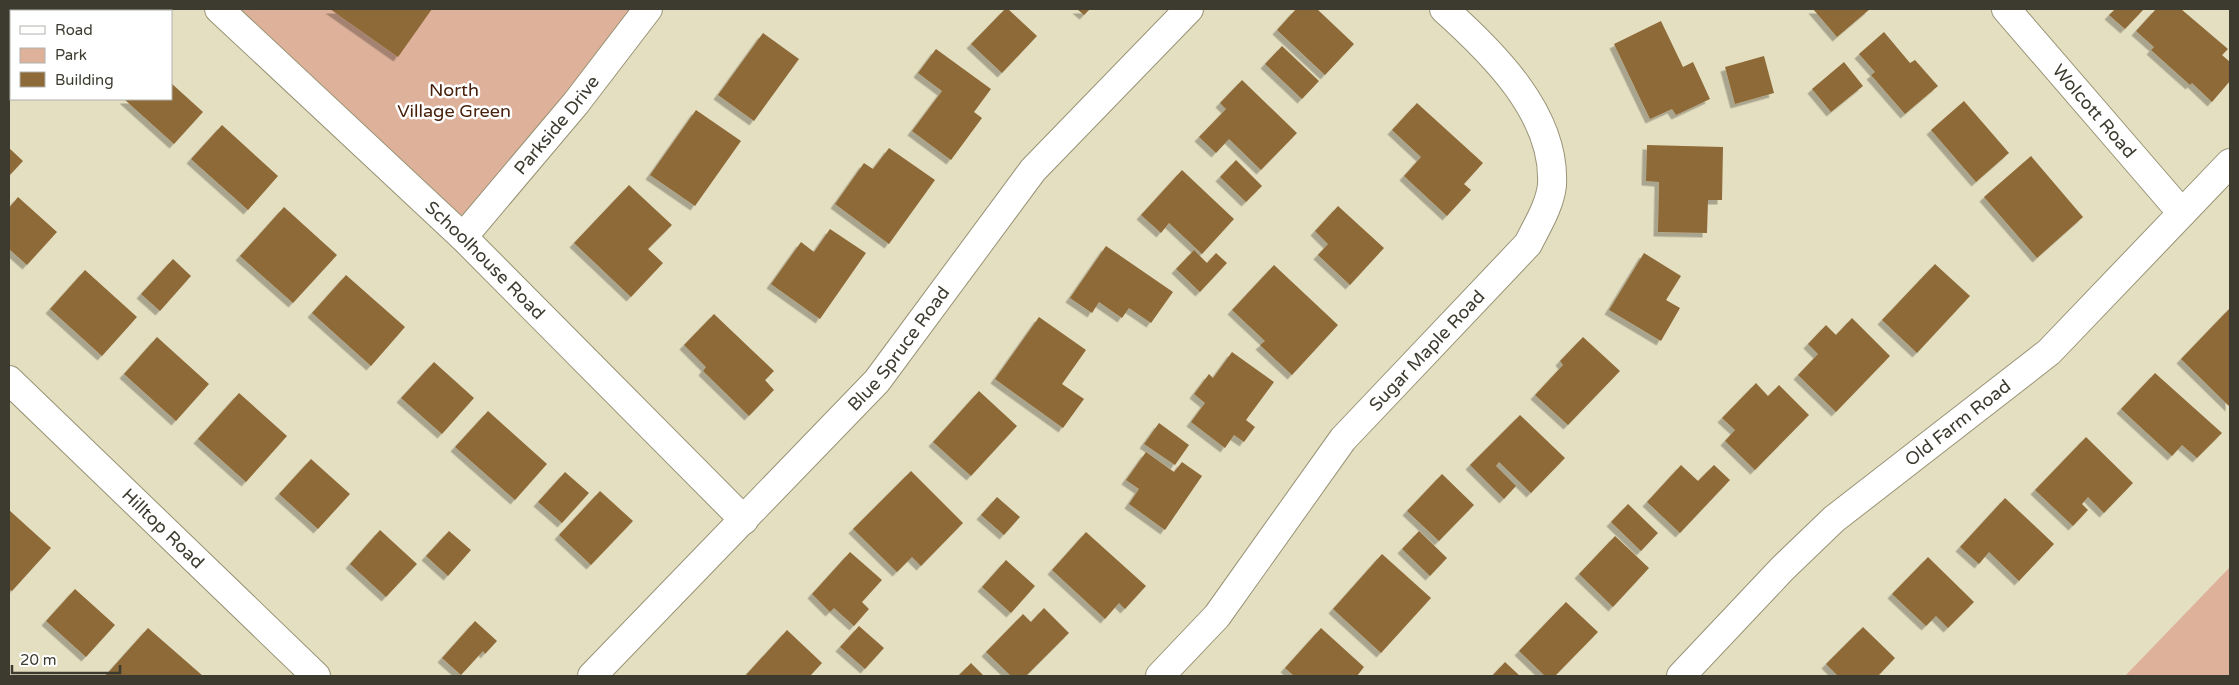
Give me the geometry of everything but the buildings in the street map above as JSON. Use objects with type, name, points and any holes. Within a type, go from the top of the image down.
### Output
[{"type":"street","name":"Schoolhouse Road","points":[[218,9],[463,237],[744,520]]},
{"type":"street","name":"Parkside Drive","points":[[463,237],[576,103],[648,9]]},
{"type":"street","name":"Blue Spruce Road","points":[[592,676],[877,381],[1034,170],[1188,9]]},
{"type":"street","name":"Sugar Maple Road","points":[[1160,676],[1218,616],[1343,439],[1528,244],[1543,214],[1552,186],[1551,162],[1534,111],[1516,84],[1470,33],[1444,9]]},
{"type":"street","name":"Wolcott Road","points":[[2006,9],[2182,213]]},
{"type":"street","name":"Old Farm Road","points":[[1681,676],[1782,569],[1834,519],[2049,352],[2230,163]]},
{"type":"street","name":"Hilltop Road","points":[[9,380],[316,676]]},
{"type":"green space","name":"North Village Green","points":[[222,9],[647,9],[463,237]]},
{"type":"green space","points":[[2230,567],[2230,676],[2125,676]]}]
